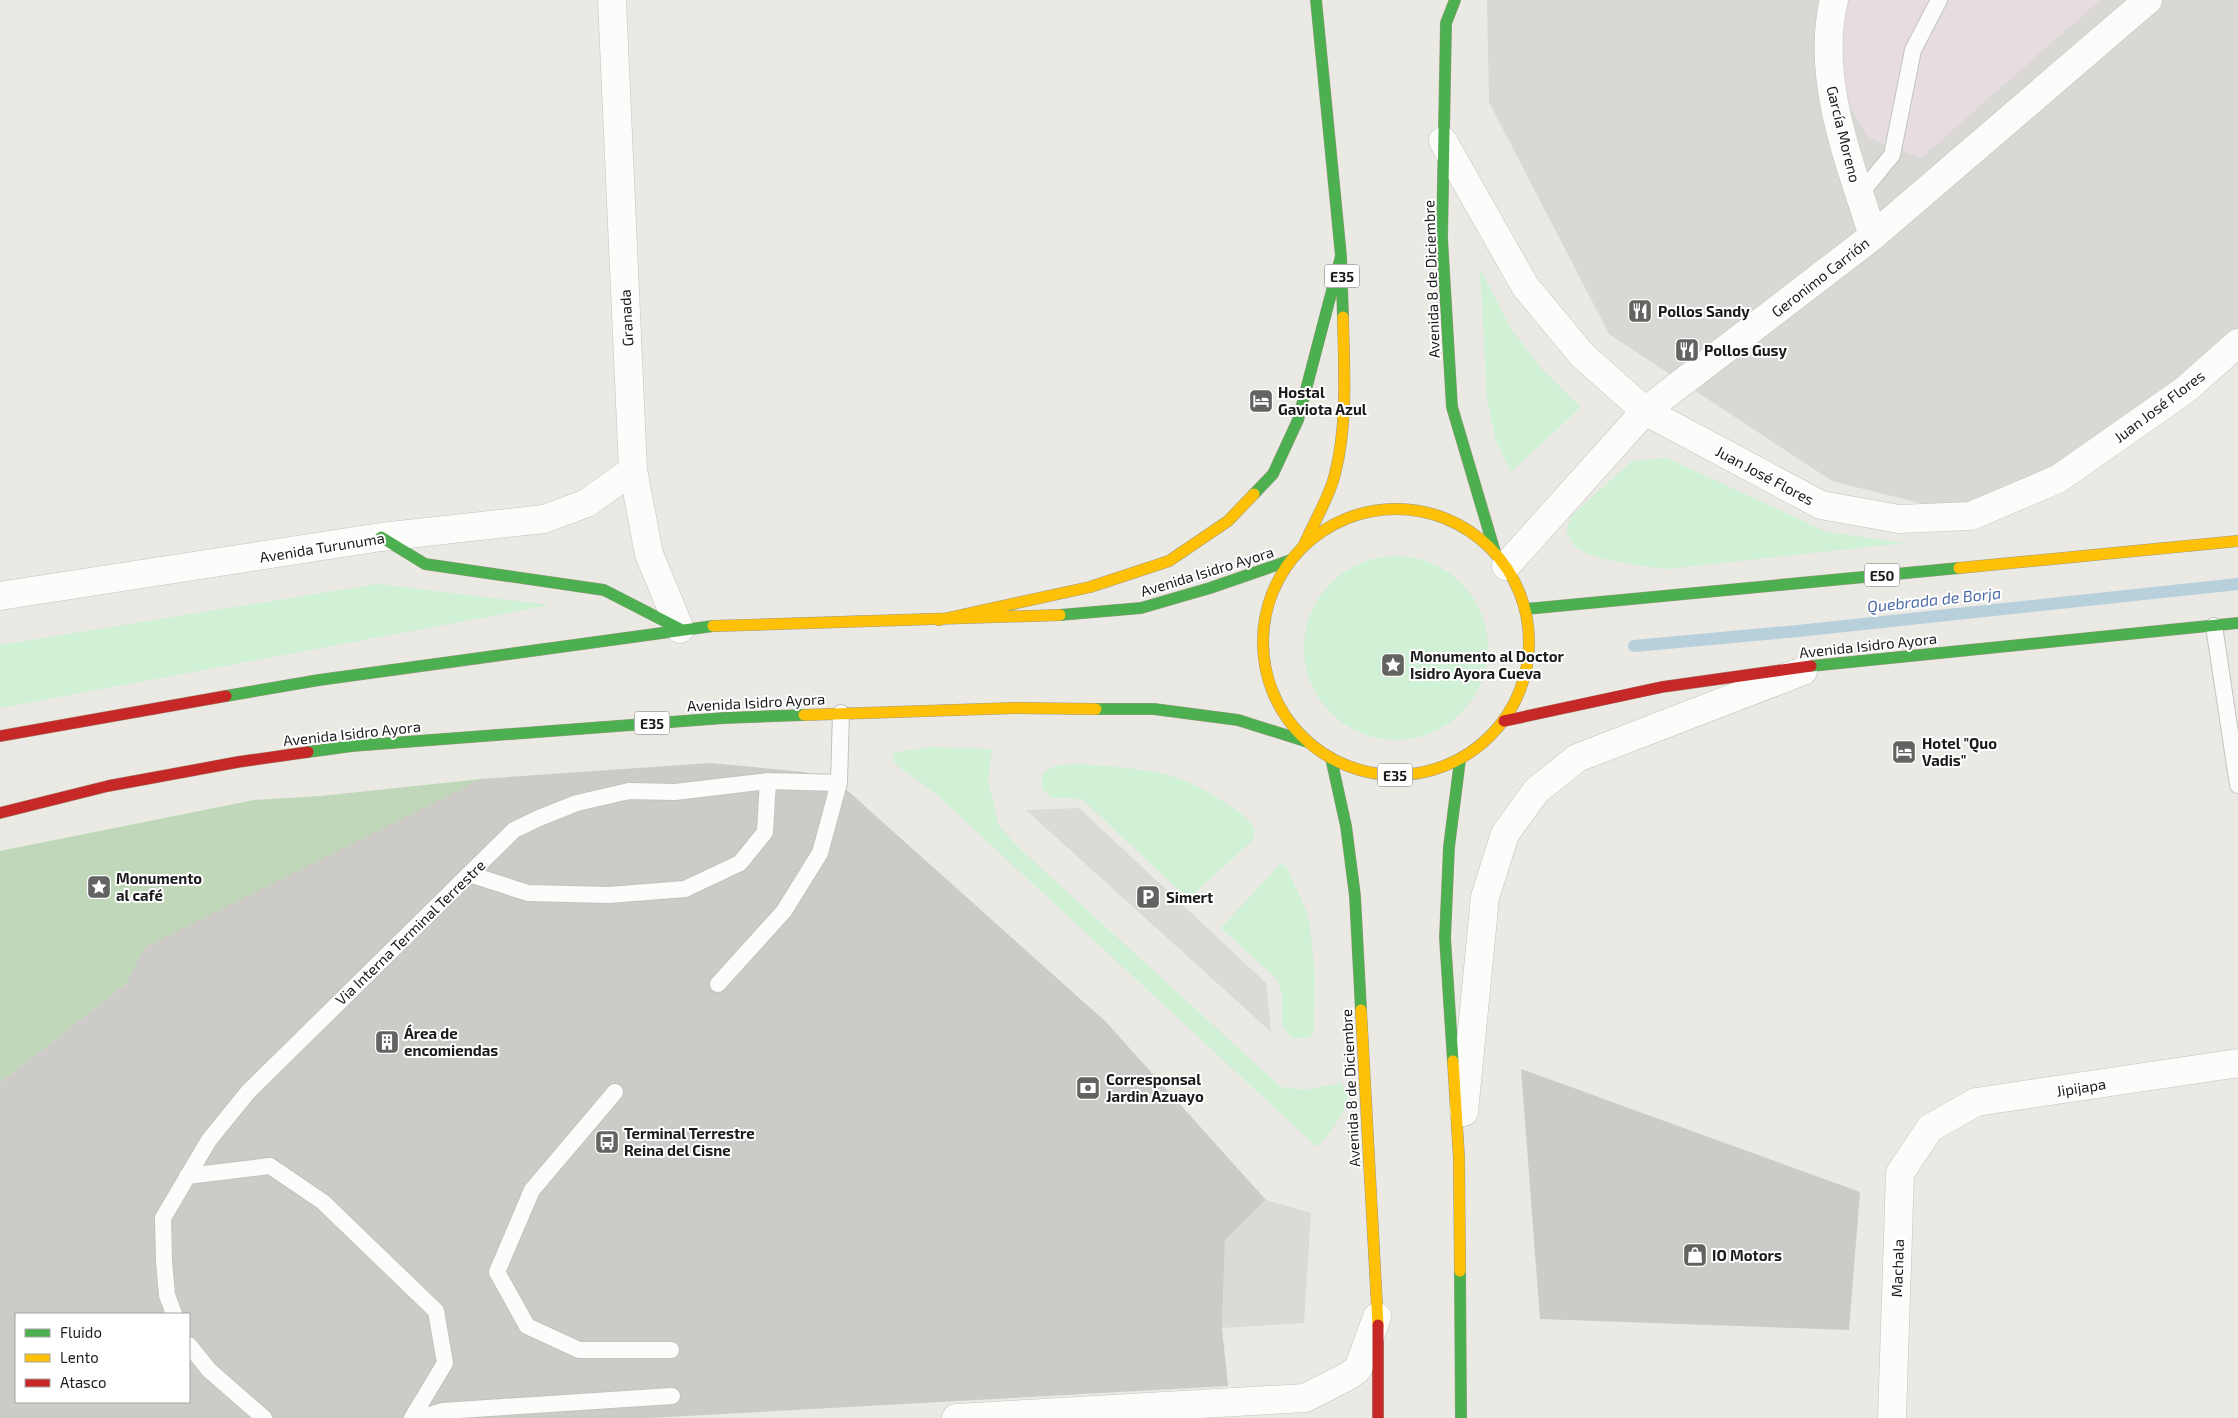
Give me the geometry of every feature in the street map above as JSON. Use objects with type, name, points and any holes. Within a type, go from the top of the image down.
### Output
[{"type":"main road","name":"E35","points":[[1303,547],[1334,476],[1343,430],[1345,388],[1341,256],[1316,0]]},
{"type":"main road","name":"Avenida 8 de Diciembre","points":[[1455,0],[1446,23],[1442,238],[1452,407],[1501,559]]},
{"type":"main road","points":[[940,620],[1090,587],[1169,561],[1228,521],[1273,474],[1298,420],[1341,256]]},
{"type":"main road","name":"E35","points":[[1412,510],[1436,515],[1464,528],[1501,559],[1515,579],[1526,608],[1530,632],[1530,655],[1526,679],[1517,701],[1504,721],[1477,749],[1460,760],[1424,773],[1405,775],[1367,772],[1331,758],[1308,742],[1294,728],[1282,712],[1266,674],[1263,654],[1265,614],[1280,576],[1303,547],[1321,532],[1343,520],[1365,513],[1412,510]]},
{"type":"main road","points":[[381,538],[425,564],[604,590],[680,629]]},
{"type":"main road","name":"E50","points":[[1526,608],[2238,541]]},
{"type":"main road","name":"Avenida Isidro Ayora","points":[[0,736],[319,680],[680,629],[732,624],[940,620],[1055,615],[1141,608],[1210,588],[1291,560]]},
{"type":"main road","name":"Avenida Isidro Ayora","points":[[1504,721],[1609,697],[1715,678],[1821,664],[2238,623]]},
{"type":"main road","name":"Avenida Isidro Ayora","points":[[0,812],[108,786],[238,762],[352,746],[724,718],[841,712],[1025,708],[1154,709],[1238,720],[1308,742]]},
{"type":"main road","name":"Avenida 8 de Diciembre","points":[[1331,758],[1346,826],[1355,896],[1378,1316],[1378,1418]]},
{"type":"main road","points":[[1460,760],[1449,847],[1445,938],[1459,1158],[1461,1418]]},
{"type":"street","name":"Granada","points":[[612,0],[633,470],[649,554],[680,629]]},
{"type":"street","name":"García Moreno","points":[[1834,0],[1829,21],[1831,86],[1873,236]]},
{"type":"street","name":"Geronimo Carrión","points":[[1501,559],[1645,411],[1873,236],[2148,0]]},
{"type":"street","name":"Juan José Flores","points":[[1444,140],[1525,286],[1582,355],[1645,411],[1821,505],[1899,519],[1971,516],[2058,479],[2185,390],[2238,343]]},
{"type":"street","name":"Avenida Turunuma","points":[[0,596],[381,538],[544,519],[587,503],[633,470]]},
{"type":"street","points":[[1459,1158],[1486,897],[1505,834],[1536,791],[1577,758],[1821,664]]},
{"type":"street","name":"Jipijapa","points":[[1930,1128],[1976,1102],[2238,1063]]},
{"type":"street","name":"Machala","points":[[1892,1418],[1900,1173],[1930,1128]]},
{"type":"street","points":[[956,1418],[1305,1398],[1358,1369],[1378,1316]]},
{"type":"lane","points":[[1444,0],[1446,23]]},
{"type":"lane","points":[[1860,194],[1892,155],[1914,50],[1939,0]]},
{"type":"lane","points":[[2214,626],[2238,785]]},
{"type":"lane","points":[[718,984],[784,910],[820,852],[839,783],[841,712]]},
{"type":"lane","points":[[469,874],[528,893],[609,894],[685,889],[740,863],[765,832],[768,781]]},
{"type":"lane","name":"Via Interna Terminal Terrestre","points":[[174,1313],[167,1295],[164,1261],[164,1218],[209,1140],[248,1092],[514,830],[577,803],[629,791],[675,792],[768,781],[839,783]]},
{"type":"lane","points":[[615,1092],[532,1190],[497,1272],[527,1326],[579,1350],[671,1350]]},
{"type":"lane","points":[[187,1176],[270,1166],[323,1202],[436,1311],[444,1363],[412,1418]]},
{"type":"lane","points":[[190,1346],[209,1370],[264,1418]]},
{"type":"lane","points":[[420,1418],[443,1411],[672,1396]]},
{"type":"shaded area","points":[[1487,0],[2238,0],[2238,343],[2185,390],[1971,516],[1832,481],[1609,334],[1489,102]]},
{"type":"shaded area","points":[[1831,0],[2100,0],[1921,158],[1869,138],[1848,104]]},
{"type":"shaded area","name":"Simert","points":[[1079,808],[1266,983],[1271,1032],[1026,810]]},
{"type":"shaded area","points":[[1266,1200],[1311,1213],[1304,1323],[1222,1328],[1225,1240]]},
{"type":"green space","points":[[1480,268],[1511,329],[1542,369],[1581,407],[1511,472],[1496,441],[1487,401]]},
{"type":"green space","points":[[1667,458],[1827,532],[1906,543],[1666,569],[1590,555],[1574,545],[1566,531],[1572,515],[1632,461]]},
{"type":"green space","points":[[1405,556],[1414,557],[1440,567],[1455,577],[1467,589],[1477,604],[1484,621],[1487,630],[1487,666],[1477,692],[1467,707],[1455,719],[1440,729],[1414,739],[1387,740],[1378,739],[1352,729],[1337,719],[1325,707],[1315,692],[1305,666],[1304,639],[1305,630],[1315,604],[1325,589],[1337,577],[1352,567],[1378,557]]},
{"type":"green space","points":[[377,584],[551,605],[0,708],[0,645]]},
{"type":"green space","points":[[931,747],[992,749],[988,780],[998,824],[1016,845],[1281,1087],[1305,1090],[1341,1083],[1349,1096],[1347,1103],[1336,1123],[1317,1147],[935,793],[895,764],[892,753]]},
{"type":"green space","points":[[1082,764],[1123,767],[1158,773],[1192,784],[1209,792],[1246,818],[1255,830],[1253,840],[1188,899],[1082,799],[1052,798],[1041,788],[1043,772],[1058,765]]},
{"type":"green space","points":[[481,779],[127,983],[0,1083],[0,851],[254,800],[321,796]]},
{"type":"green space","points":[[1280,864],[1286,866],[1306,910],[1310,927],[1315,975],[1314,1028],[1310,1038],[1292,1038],[1282,1026],[1282,995],[1277,979],[1221,928]]},
{"type":"building","name":"Terminal Terrestre Reina del Cisne","points":[[710,763],[805,772],[839,783],[1106,1022],[1266,1200],[1225,1240],[1222,1328],[1228,1386],[650,1418],[0,1418],[0,1083],[127,983],[145,947],[481,779]]},
{"type":"building","name":"IO Motors","points":[[1521,1069],[1860,1192],[1849,1330],[1540,1319]]},
{"type":"waterway","name":"Quebrada de Borja","points":[[1634,646],[1798,631],[2238,584]]},
{"type":"traffic: fast","points":[[1316,0],[1341,256],[1343,317]]},
{"type":"traffic: fast","points":[[1455,0],[1446,23],[1442,238],[1452,407],[1495,552]]},
{"type":"traffic: fast","points":[[1254,494],[1273,474],[1298,420],[1341,256]]},
{"type":"traffic: fast","points":[[381,537],[425,564],[604,590],[680,629]]},
{"type":"traffic: fast","points":[[1060,615],[1141,608],[1210,588],[1291,560]]},
{"type":"traffic: fast","points":[[1526,609],[1959,568]]},
{"type":"traffic: fast","points":[[1811,666],[2238,623]]},
{"type":"traffic: fast","points":[[226,696],[319,680],[713,626]]},
{"type":"traffic: fast","points":[[1096,709],[1154,709],[1238,720],[1308,742]]},
{"type":"traffic: fast","points":[[308,752],[352,746],[724,718],[804,715]]},
{"type":"traffic: fast","points":[[1331,758],[1346,826],[1355,896],[1361,1010]]},
{"type":"traffic: fast","points":[[1453,1061],[1445,938],[1449,847],[1460,760]]},
{"type":"traffic: fast","points":[[1460,1271],[1461,1418]]},
{"type":"traffic: slow","points":[[1304,545],[1329,491],[1339,455],[1344,416],[1343,317]]},
{"type":"traffic: slow","points":[[939,620],[1090,587],[1169,561],[1228,521],[1254,494]]},
{"type":"traffic: slow","points":[[1383,509],[1409,509],[1435,514],[1459,524],[1481,539],[1499,557],[1514,579],[1524,603],[1529,629],[1529,642],[1529,655],[1524,681],[1514,705],[1499,727],[1481,745],[1459,760],[1435,770],[1409,775],[1383,775],[1357,770],[1333,760],[1311,745],[1293,727],[1278,705],[1268,681],[1263,655],[1263,629],[1268,603],[1278,579],[1293,557],[1311,539],[1333,524],[1357,514],[1383,509]]},
{"type":"traffic: slow","points":[[1959,568],[2238,541]]},
{"type":"traffic: slow","points":[[713,626],[1060,615]]},
{"type":"traffic: slow","points":[[804,715],[1015,708],[1096,709]]},
{"type":"traffic: slow","points":[[1361,1010],[1378,1325]]},
{"type":"traffic: slow","points":[[1453,1061],[1459,1158],[1460,1271]]},
{"type":"traffic: jam","points":[[1504,721],[1662,687],[1811,666]]},
{"type":"traffic: jam","points":[[0,736],[226,696]]},
{"type":"traffic: jam","points":[[0,813],[108,786],[238,762],[308,752]]},
{"type":"traffic: jam","points":[[1378,1325],[1378,1418]]},
{"type":"place","name":"Pollos Sandy","points":[[1640,311]]},
{"type":"place","name":"Pollos Gusy","points":[[1687,350]]},
{"type":"place","name":"Hostal Gaviota Azul","points":[[1261,401]]},
{"type":"place","name":"Monumento al Doctor Isidro Ayora Cueva","points":[[1393,665]]},
{"type":"place","name":"Hotel \"Quo Vadis\"","points":[[1904,752]]},
{"type":"place","name":"Monumento al café","points":[[99,887]]},
{"type":"place","name":"Simert","points":[[1148,897]]},
{"type":"place","name":"Área de encomiendas","points":[[387,1042]]},
{"type":"place","name":"Corresponsal Jardin Azuayo","points":[[1088,1088]]},
{"type":"place","name":"Terminal Terrestre Reina del Cisne","points":[[607,1142]]},
{"type":"place","name":"IO Motors","points":[[1695,1255]]}]
